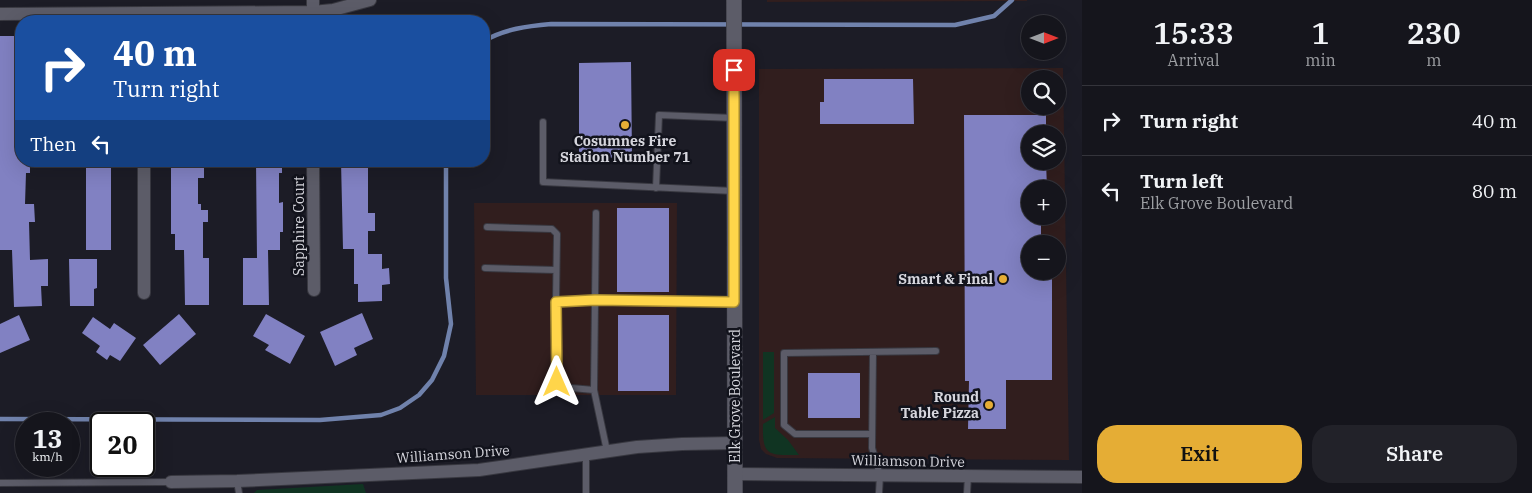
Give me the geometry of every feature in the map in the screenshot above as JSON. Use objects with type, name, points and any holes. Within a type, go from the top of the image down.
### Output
[{"type":"main road","name":"Elk Grove Boulevard","points":[[734,0],[735,493]]},
{"type":"street","points":[[144,0],[144,15]]},
{"type":"street","points":[[200,15],[333,10],[370,0]]},
{"type":"street","points":[[0,14],[48,15]]},
{"type":"street","points":[[144,167],[144,294]]},
{"type":"street","name":"Sapphire Court","points":[[313,167],[314,290]]},
{"type":"street","name":"Williamson Drive","points":[[172,482],[238,487],[479,470],[637,447],[735,443]]},
{"type":"street","name":"Williamson Drive","points":[[735,474],[1082,477]]},
{"type":"lane","points":[[656,188],[658,114],[734,118]]},
{"type":"lane","points":[[543,122],[543,182],[734,191]]},
{"type":"lane","points":[[596,213],[594,390],[608,451]]},
{"type":"lane","points":[[487,227],[552,229],[557,234],[557,382],[560,387],[594,390]]},
{"type":"lane","points":[[485,268],[556,270]]},
{"type":"lane","points":[[556,302],[595,300],[734,302]]},
{"type":"lane","points":[[872,434],[794,434],[784,424],[784,353],[936,351]]},
{"type":"lane","points":[[873,352],[872,448],[880,475],[880,493]]},
{"type":"lane","points":[[586,454],[586,493]]},
{"type":"lane","points":[[967,493],[968,476]]},
{"type":"lane","points":[[0,483],[172,482]]},
{"type":"shaded area","points":[[767,0],[1027,0],[1027,1],[767,2]]},
{"type":"shaded area","points":[[1063,68],[1063,70],[1021,70],[1021,115],[1064,115],[1064,125],[1021,125],[1021,170],[1065,170],[1065,180],[1021,180],[1021,225],[1065,225],[1066,235],[1021,235],[1021,280],[1066,280],[1066,264],[1069,460],[777,458],[766,454],[761,449],[759,440],[759,69]]},
{"type":"shaded area","points":[[474,203],[677,203],[676,395],[476,395]]},
{"type":"green space","points":[[763,352],[774,352],[774,413],[763,420]]},
{"type":"green space","points":[[775,417],[775,428],[788,440],[799,455],[774,454],[766,448],[763,424]]},
{"type":"green space","points":[[363,484],[366,493],[254,493],[257,490]]},
{"type":"building","points":[[0,36],[15,36],[15,167],[30,167],[30,173],[26,173],[25,204],[34,204],[35,222],[29,222],[30,260],[48,259],[48,286],[41,286],[42,306],[14,307],[12,250],[0,250]]},
{"type":"building","points":[[631,62],[632,158],[579,157],[579,63]]},
{"type":"building","points":[[824,79],[913,79],[914,124],[820,124],[820,102],[824,102]]},
{"type":"building","points":[[964,115],[1046,115],[1046,125],[1021,125],[1021,170],[1046,170],[1047,180],[1021,180],[1021,225],[1041,225],[1041,235],[1021,235],[1021,280],[1052,280],[1052,380],[1006,380],[1006,429],[968,429],[969,381],[965,381]]},
{"type":"building","points":[[86,167],[111,167],[111,250],[86,250]]},
{"type":"building","points":[[171,167],[204,167],[204,178],[198,178],[198,204],[201,204],[201,210],[208,210],[208,222],[203,222],[203,258],[209,258],[209,305],[185,305],[184,250],[175,250],[175,234],[171,234]]},
{"type":"building","points":[[256,167],[282,167],[282,173],[279,173],[279,203],[283,202],[283,232],[280,232],[280,250],[268,250],[269,305],[243,305],[243,258],[257,258]]},
{"type":"building","points":[[341,167],[368,167],[368,213],[375,213],[375,231],[368,231],[368,254],[382,254],[382,269],[389,268],[390,284],[382,285],[382,301],[358,302],[358,284],[354,284],[354,249],[343,249]]},
{"type":"building","points":[[617,208],[669,208],[669,292],[617,292]]},
{"type":"building","points":[[69,259],[97,259],[97,288],[94,289],[94,306],[70,306]]},
{"type":"building","points":[[362,313],[373,339],[354,348],[357,355],[335,366],[320,332]]},
{"type":"building","points":[[179,314],[196,334],[160,365],[143,345]]},
{"type":"building","points":[[266,314],[305,336],[290,364],[265,350],[269,345],[253,336]]},
{"type":"building","points":[[19,315],[30,340],[0,353],[0,324]]},
{"type":"building","points":[[618,315],[669,315],[669,391],[618,391]]},
{"type":"building","points":[[93,317],[110,329],[114,323],[136,338],[120,361],[110,355],[107,360],[96,352],[100,346],[82,333]]},
{"type":"building","points":[[808,373],[860,373],[860,418],[808,418]]},
{"type":"waterway","points":[[490,38],[525,27],[551,24],[955,25],[994,16],[1012,0]]},
{"type":"waterway","points":[[0,419],[320,420],[381,415],[400,408],[419,395],[432,380],[444,356],[451,324],[446,278],[446,167]]},
{"type":"place","name":"Cosumnes Fire Station Number 71","points":[[625,125]]},
{"type":"place","name":"Smart & Final","points":[[1003,279]]},
{"type":"place","name":"Round Table Pizza","points":[[989,405]]},
{"type":"route","points":[[557,382],[556,302],[595,300],[734,302],[734,70]]}]
